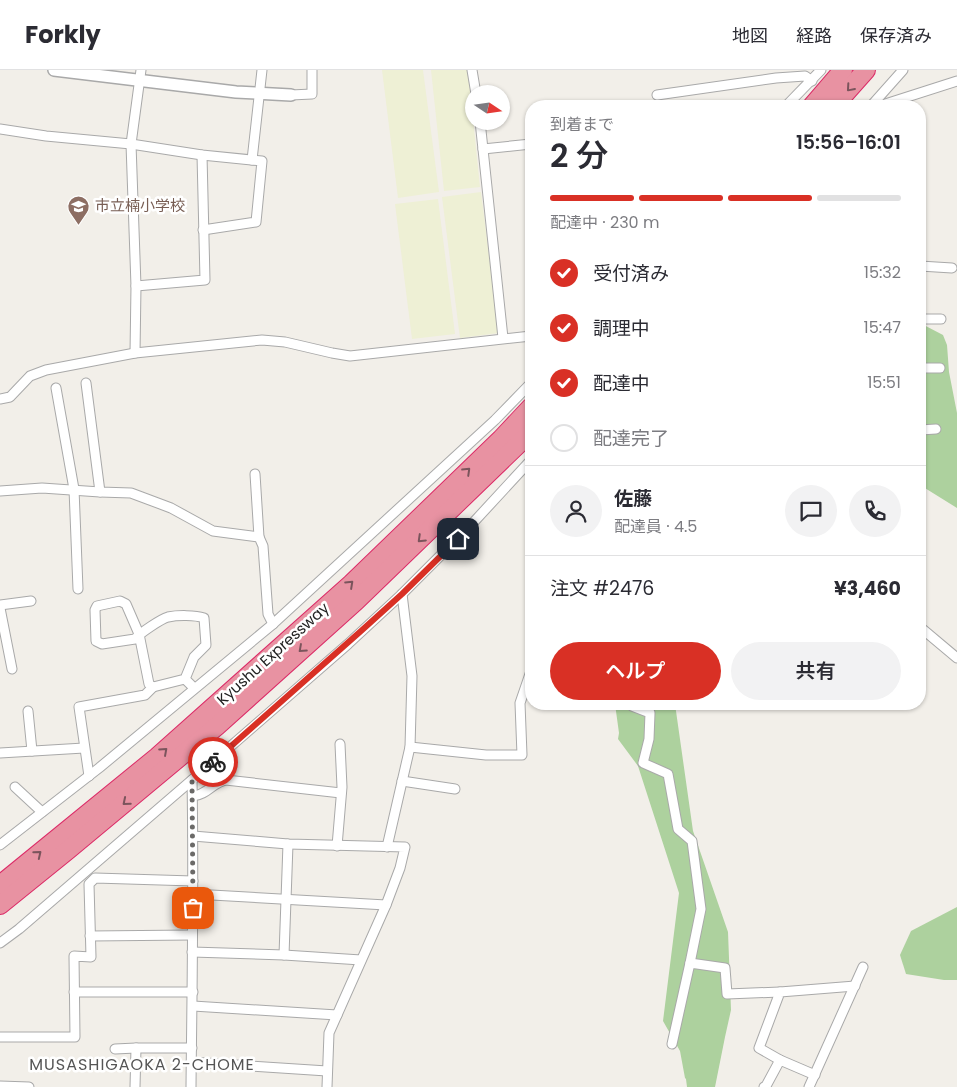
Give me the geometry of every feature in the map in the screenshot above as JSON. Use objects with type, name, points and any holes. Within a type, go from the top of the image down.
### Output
[{"type":"highway","points":[[817,100],[843,70]]},
{"type":"highway","points":[[839,100],[866,70]]},
{"type":"highway","name":"Kyushu Expressway","points":[[0,885],[157,757],[351,584],[494,446],[525,413]]},
{"type":"highway","name":"Kyushu Expressway","points":[[0,905],[218,726],[356,601],[525,438]]},
{"type":"street","points":[[54,70],[140,75],[260,94],[292,95],[312,94],[312,70]]},
{"type":"street","points":[[252,160],[262,70]]},
{"type":"street","points":[[472,70],[474,85]]},
{"type":"street","points":[[792,100],[821,70]]},
{"type":"street","points":[[877,100],[903,70]]},
{"type":"street","points":[[135,353],[136,286],[131,144],[140,75]]},
{"type":"street","points":[[657,95],[776,78],[805,76],[812,81]]},
{"type":"street","points":[[898,100],[957,81]]},
{"type":"street","points":[[0,129],[262,161],[256,222],[203,230]]},
{"type":"street","points":[[481,130],[503,338]]},
{"type":"street","points":[[484,149],[525,145]]},
{"type":"street","points":[[136,286],[205,280],[202,155]]},
{"type":"street","points":[[926,266],[952,268]]},
{"type":"street","points":[[926,319],[941,319]]},
{"type":"street","points":[[0,399],[10,396],[30,376],[46,370],[135,353],[262,340],[285,342],[350,356],[525,336]]},
{"type":"street","points":[[926,368],[940,368]]},
{"type":"street","points":[[86,383],[100,492]]},
{"type":"street","points":[[56,388],[74,489],[78,589]]},
{"type":"street","points":[[0,845],[89,776],[272,624],[487,427],[525,389]]},
{"type":"street","points":[[926,430],[936,429]]},
{"type":"street","points":[[0,943],[19,929],[348,644],[402,594],[471,525],[525,466]]},
{"type":"street","points":[[255,474],[259,537],[263,546],[268,614],[272,624]]},
{"type":"street","points":[[0,491],[42,488],[131,493],[171,508],[213,531],[259,537]]},
{"type":"street","points":[[387,846],[410,748],[412,676],[402,594]]},
{"type":"street","points":[[12,670],[0,606],[31,601]]},
{"type":"street","points":[[153,687],[148,684],[139,634],[126,604],[120,601],[97,606],[95,610],[96,641],[102,644],[135,639],[139,634],[167,617],[197,616],[204,618],[206,645],[194,657],[185,679]]},
{"type":"street","points":[[926,632],[957,658]]},
{"type":"street","points":[[185,679],[194,688]]},
{"type":"street","points":[[89,776],[79,707],[145,695],[153,687],[185,679]]},
{"type":"street","points":[[410,748],[486,755],[522,755],[520,703],[525,688]]},
{"type":"street","points":[[641,710],[650,714],[649,739],[643,763],[668,774],[678,829],[692,841],[701,909],[672,1044]]},
{"type":"street","points":[[28,711],[32,751]]},
{"type":"street","points":[[337,846],[342,793],[340,744]]},
{"type":"street","points":[[0,753],[84,748]]},
{"type":"street","points":[[191,1087],[194,894],[192,780]]},
{"type":"street","points":[[192,796],[201,795],[226,780],[342,793]]},
{"type":"street","points":[[402,781],[455,789]]},
{"type":"street","points":[[15,787],[42,812]]},
{"type":"street","points":[[193,836],[288,844],[405,847],[400,868],[386,905],[329,1033],[327,1087]]},
{"type":"street","points":[[284,955],[288,844]]},
{"type":"street","points":[[0,1037],[75,1037],[74,956],[91,957],[89,884],[95,878],[193,881]]},
{"type":"street","points":[[194,894],[386,905]]},
{"type":"street","points":[[90,936],[192,935]]},
{"type":"street","points":[[192,952],[361,960]]},
{"type":"street","points":[[690,962],[725,968],[727,994],[855,986]]},
{"type":"street","points":[[809,1087],[863,967]]},
{"type":"street","points":[[74,992],[193,992]]},
{"type":"street","points":[[780,992],[758,1048],[815,1075]]},
{"type":"street","points":[[193,1006],[337,1015]]},
{"type":"street","points":[[135,1087],[136,1048]]},
{"type":"street","points":[[115,1049],[192,1048]]},
{"type":"street","points":[[764,1087],[780,1060]]},
{"type":"street","points":[[192,1062],[327,1071]]},
{"type":"street","points":[[0,1086],[29,1087]]},
{"type":"green space","points":[[382,70],[423,70],[439,192],[398,198]]},
{"type":"green space","points":[[431,70],[468,70],[470,85],[465,85],[465,130],[474,130],[480,187],[444,191]]},
{"type":"green space","points":[[481,192],[499,333],[460,338],[442,197]]},
{"type":"green space","points":[[438,199],[455,334],[412,339],[395,204]]},
{"type":"green space","points":[[926,326],[943,335],[947,345],[949,372],[957,413],[957,508],[926,489]]},
{"type":"green space","points":[[616,710],[676,710],[693,831],[728,932],[731,1010],[715,1087],[687,1087],[680,1051],[663,1021],[679,893],[638,766],[618,739]]},
{"type":"green space","points":[[957,907],[957,980],[944,980],[906,974],[900,955],[911,931]]},
{"type":"way so far","points":[[193,908],[192,780],[213,762]]},
{"type":"place","name":"市立楠小学校","points":[[79,225]]},
{"type":"district","name":"MUSASHIGAOKA 2-CHOME","points":[[142,1064]]},
{"type":"route","points":[[213,762],[402,594],[458,539]]}]
